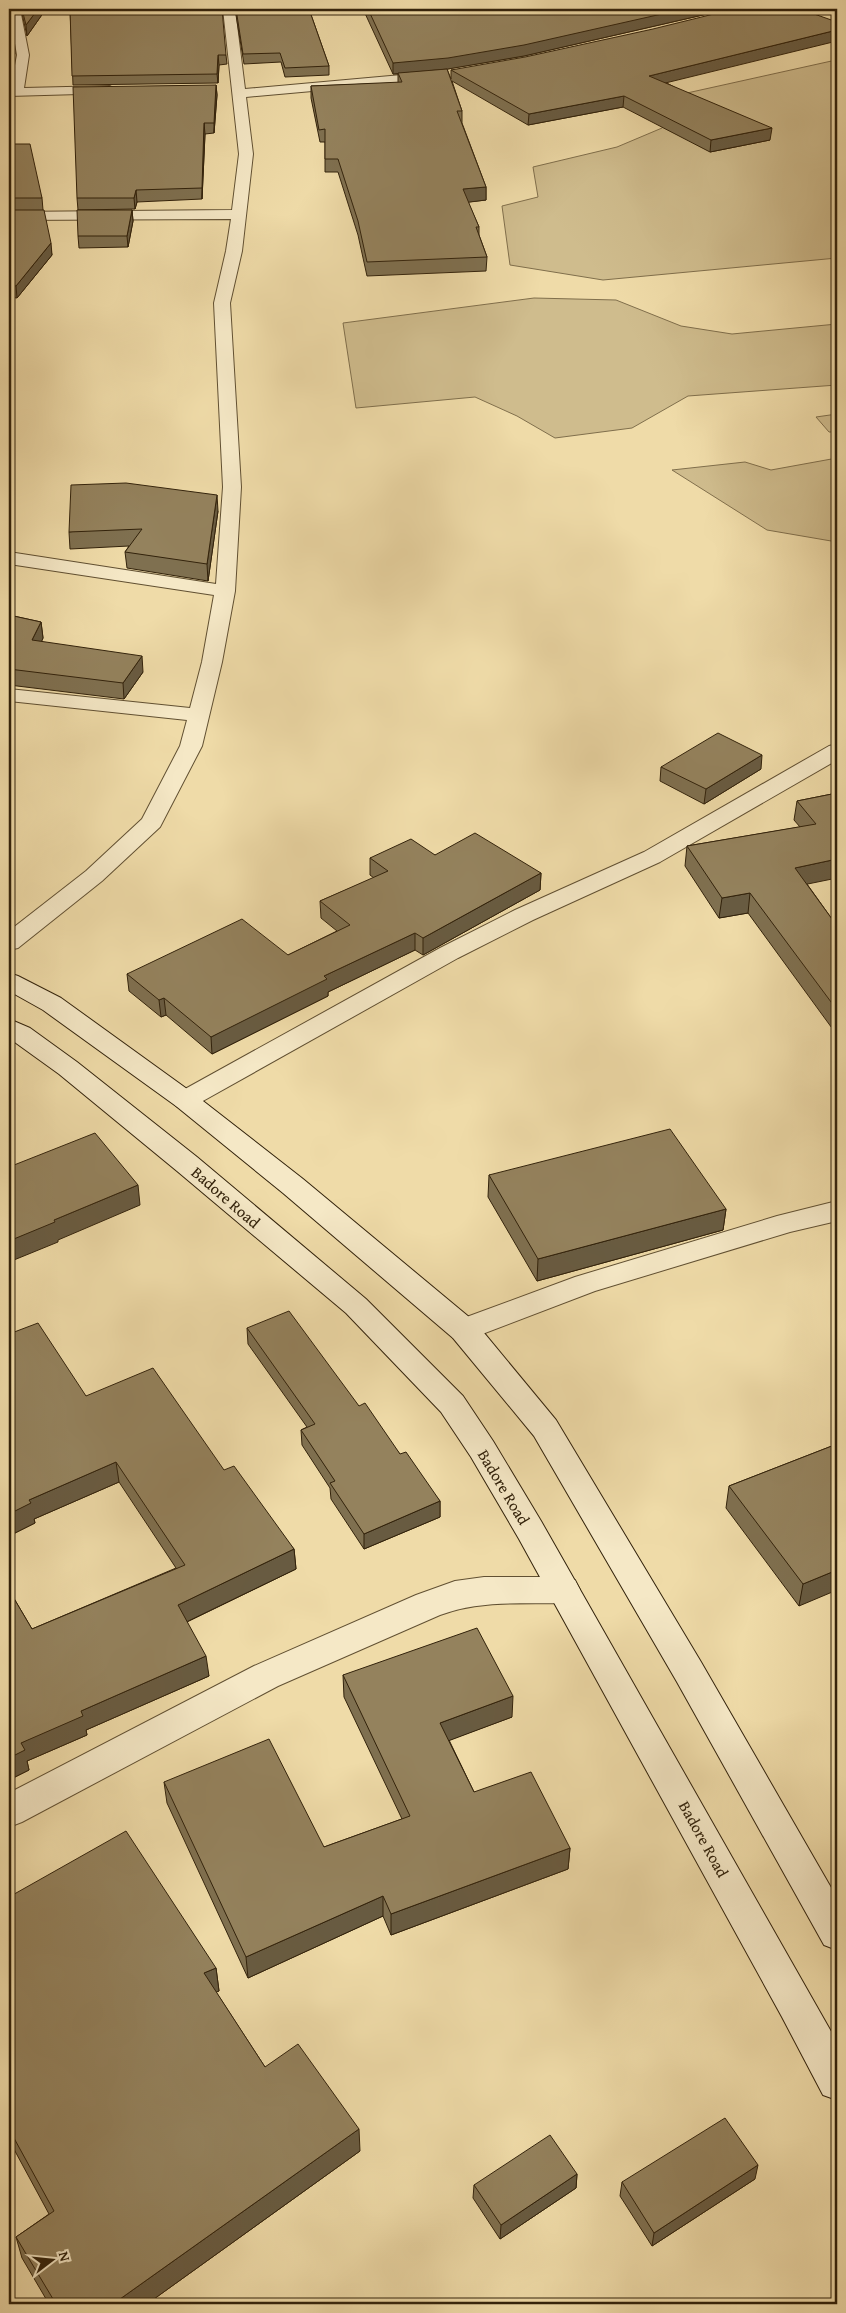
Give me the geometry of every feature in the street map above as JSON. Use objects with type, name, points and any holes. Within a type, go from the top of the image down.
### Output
[{"type":"street","points":[[14,9],[23,55],[13,92],[126,90]]},
{"type":"street","points":[[9,942],[94,876],[152,822],[191,746],[212,662],[225,591],[232,487],[222,303],[234,251],[246,154],[235,91],[229,9]]},
{"type":"street","points":[[235,91],[448,75]]},
{"type":"street","points":[[9,216],[238,214]]},
{"type":"street","points":[[9,558],[225,591]]},
{"type":"street","points":[[9,695],[198,715]]},
{"type":"street","points":[[185,1100],[449,954],[524,915],[652,856],[837,751]]},
{"type":"street","points":[[9,981],[52,1004],[185,1100],[293,1186],[464,1330],[545,1428],[689,1672],[837,1933]]},
{"type":"street","name":"Badore Road","points":[[9,1027],[101,1094],[356,1306],[452,1404],[482,1449],[563,1590],[787,1986],[837,2080]]},
{"type":"street","points":[[464,1330],[585,1284],[787,1223],[837,1211]]},
{"type":"street","points":[[9,1811],[266,1676],[428,1604],[455,1595],[484,1591],[563,1590]]},
{"type":"shaded area","points":[[836,60],[837,258],[603,280],[510,265],[502,206],[538,197],[533,167],[617,147],[662,128],[687,93]]},
{"type":"shaded area","points":[[534,298],[616,300],[681,326],[732,334],[837,324],[837,385],[688,396],[632,428],[555,438],[517,416],[475,397],[356,408],[343,323]]},
{"type":"shaded area","points":[[837,414],[837,432],[829,432],[816,417]]},
{"type":"shaded area","points":[[837,458],[837,542],[767,530],[672,470],[745,462],[771,470]]},
{"type":"building","points":[[22,9],[38,9],[26,25]]},
{"type":"building","points":[[70,9],[222,9],[226,55],[218,55],[217,74],[72,76]]},
{"type":"building","points":[[236,9],[309,9],[329,66],[285,68],[280,53],[243,54]]},
{"type":"building","points":[[368,9],[684,9],[524,45],[448,58],[393,63]]},
{"type":"building","points":[[734,9],[800,9],[837,22],[837,30],[649,76],[772,128],[711,140],[624,96],[529,114],[451,70],[525,57]]},
{"type":"building","points":[[9,12],[14,43],[9,50]]},
{"type":"building","points":[[447,69],[462,111],[457,111],[486,187],[463,189],[479,227],[476,227],[487,257],[367,262],[358,221],[338,159],[325,159],[325,129],[319,130],[311,86],[402,82],[398,73]]},
{"type":"building","points":[[216,85],[214,123],[204,123],[202,188],[136,190],[134,198],[77,198],[73,87]]},
{"type":"building","points":[[9,144],[30,144],[42,198],[9,198]]},
{"type":"building","points":[[9,210],[44,210],[51,243],[16,286],[9,285]]},
{"type":"building","points":[[77,210],[132,210],[127,236],[78,236]]},
{"type":"building","points":[[126,483],[217,495],[207,564],[125,552],[142,529],[69,532],[71,485]]},
{"type":"building","points":[[9,615],[41,622],[32,640],[142,656],[123,683],[9,669]]},
{"type":"building","points":[[718,733],[762,755],[706,789],[661,767]]},
{"type":"building","points":[[837,793],[837,859],[795,868],[837,926],[837,1010],[750,893],[722,898],[687,846],[816,824],[797,801]]},
{"type":"building","points":[[475,833],[541,873],[423,938],[415,933],[324,976],[327,979],[211,1037],[164,998],[159,1000],[127,974],[242,919],[288,955],[350,925],[320,901],[388,871],[370,858],[411,839],[435,855]]},
{"type":"building","points":[[670,1129],[726,1209],[538,1259],[489,1175]]},
{"type":"building","points":[[95,1133],[138,1185],[9,1241],[9,1167]]},
{"type":"building","points":[[289,1311],[359,1406],[365,1403],[400,1454],[406,1452],[440,1501],[364,1534],[330,1483],[335,1481],[301,1430],[315,1424],[247,1328]]},
{"type":"building","points":[[38,1323],[86,1396],[153,1368],[224,1470],[234,1466],[294,1549],[178,1605],[206,1656],[81,1711],[83,1716],[21,1743],[25,1750],[9,1758],[9,1590],[32,1629],[185,1565],[116,1462],[29,1500],[31,1503],[9,1514],[9,1334]]},
{"type":"building","points":[[837,1444],[837,1570],[803,1584],[729,1486]]},
{"type":"building","points":[[477,1628],[513,1696],[440,1723],[474,1792],[531,1772],[570,1848],[391,1914],[383,1896],[246,1957],[164,1782],[269,1739],[324,1847],[410,1816],[343,1675]]},
{"type":"building","points":[[126,1831],[216,1968],[204,1973],[265,2067],[298,2044],[359,2129],[113,2304],[56,2304],[16,2237],[54,2211],[9,2129],[9,1897]]},
{"type":"building","points":[[725,2118],[758,2165],[654,2233],[622,2182]]},
{"type":"building","points":[[550,2135],[577,2174],[501,2225],[474,2185]]}]
